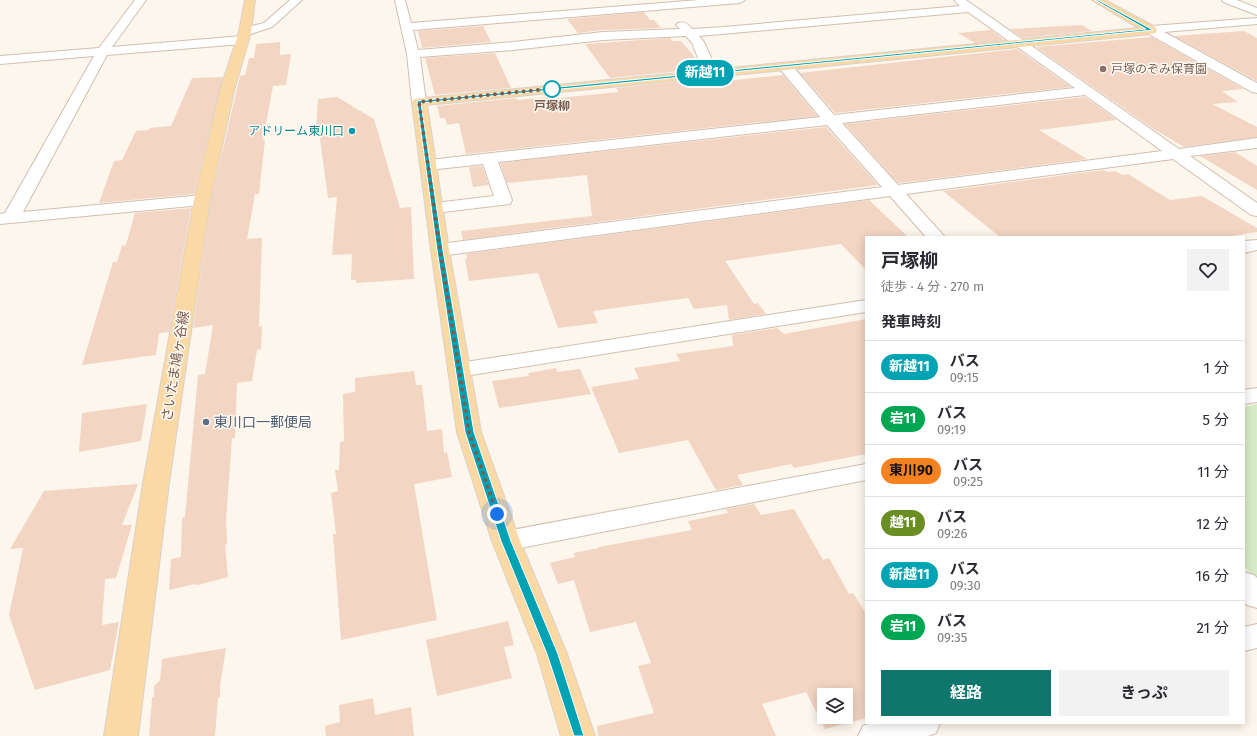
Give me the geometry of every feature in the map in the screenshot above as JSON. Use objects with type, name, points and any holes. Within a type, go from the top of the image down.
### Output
[{"type":"main road","name":"さいたま鳩ヶ谷線","points":[[121,736],[156,483],[202,200],[228,87],[244,36],[250,0]]},
{"type":"main road","points":[[1097,0],[1151,30]]},
{"type":"main road","points":[[578,736],[552,654],[506,541],[469,432],[440,250],[419,102],[1151,30]]},
{"type":"street","points":[[6,219],[103,51],[141,0]]},
{"type":"street","points":[[0,60],[244,36],[268,25],[297,0]]},
{"type":"street","points":[[400,0],[413,54],[419,102]]},
{"type":"street","points":[[406,27],[740,0]]},
{"type":"street","points":[[960,0],[1086,91],[1257,211]]},
{"type":"street","points":[[1227,0],[1257,12]]},
{"type":"street","points":[[666,6],[698,42],[711,73]]},
{"type":"street","points":[[413,54],[513,46],[602,36],[689,33],[972,8]]},
{"type":"street","points":[[1151,30],[1257,21]]},
{"type":"street","points":[[1151,30],[1257,89]]},
{"type":"street","points":[[785,66],[831,120],[935,236]]},
{"type":"street","points":[[429,165],[489,160],[1086,91]]},
{"type":"street","points":[[440,250],[1257,143]]},
{"type":"street","points":[[435,208],[504,200],[489,160]]},
{"type":"street","points":[[6,219],[202,200]]},
{"type":"street","points":[[1245,246],[1257,244]]},
{"type":"street","points":[[459,370],[865,306]]},
{"type":"street","points":[[1245,398],[1257,395]]},
{"type":"street","points":[[506,541],[865,472]]},
{"type":"street","points":[[1245,583],[1257,597]]},
{"type":"street","points":[[1245,639],[1257,636]]},
{"type":"street","points":[[875,736],[920,724]]},
{"type":"green space","points":[[1257,404],[1257,580],[1245,567],[1245,407]]},
{"type":"building","points":[[644,12],[650,20],[654,20],[661,28],[603,30],[578,33],[567,19]]},
{"type":"building","points":[[1082,25],[1092,31],[1023,38],[1010,29]]},
{"type":"building","points":[[483,26],[491,42],[422,48],[418,31]]},
{"type":"building","points":[[991,30],[1004,40],[975,43],[958,33]]},
{"type":"building","points":[[1244,31],[1257,38],[1257,81],[1174,36]]},
{"type":"building","points":[[1152,37],[1244,89],[1222,91],[1238,102],[1212,104],[1257,127],[1257,137],[1184,147],[1152,128],[1036,47]]},
{"type":"building","points":[[670,38],[672,41],[681,41],[697,60],[701,69],[610,78],[585,44]]},
{"type":"building","points":[[280,42],[280,55],[291,54],[286,85],[273,86],[263,140],[265,140],[259,194],[255,194],[247,239],[262,238],[259,327],[262,326],[261,349],[257,350],[252,381],[237,383],[235,438],[232,438],[226,520],[227,544],[225,545],[228,577],[198,585],[195,584],[169,590],[171,559],[181,557],[182,518],[185,517],[198,375],[205,374],[213,325],[193,328],[211,200],[240,76],[245,75],[249,58],[254,58],[256,44]]},
{"type":"building","points":[[1017,49],[1071,87],[835,113],[800,73]]},
{"type":"building","points":[[495,53],[511,88],[435,95],[425,58]]},
{"type":"building","points":[[783,75],[817,116],[466,154],[459,123],[447,125],[445,118],[440,118],[437,106],[516,98],[517,100],[548,97],[549,99],[619,92],[616,88],[713,78],[715,82]]},
{"type":"building","points":[[223,77],[194,194],[99,203],[114,161],[122,160],[136,131],[171,126],[192,78]]},
{"type":"building","points":[[337,97],[374,119],[400,208],[411,207],[414,279],[356,283],[356,280],[351,280],[352,254],[332,255],[337,197],[328,198],[319,132],[316,130],[318,99]]},
{"type":"building","points":[[1085,97],[1117,120],[1039,130],[1087,159],[925,180],[898,183],[845,124]]},
{"type":"building","points":[[826,127],[878,185],[463,240],[461,231],[592,216],[587,175],[507,183],[500,163]]},
{"type":"building","points":[[1235,152],[1257,166],[1257,190],[1200,156]]},
{"type":"building","points":[[482,166],[489,185],[473,187],[469,167]]},
{"type":"building","points":[[1104,170],[1108,172],[1115,171],[1122,175],[1128,174],[1170,200],[1202,196],[1257,228],[1257,232],[1231,236],[999,236],[943,191]]},
{"type":"building","points":[[869,200],[907,236],[865,236],[865,269],[841,244],[725,261],[754,304],[758,303],[766,314],[729,320],[727,305],[694,309],[688,298],[593,311],[598,323],[558,328],[538,273],[469,281],[465,259],[467,259],[466,254]]},
{"type":"building","points":[[191,208],[169,332],[159,333],[156,355],[82,365],[113,262],[117,262],[122,246],[126,245],[135,213]]},
{"type":"building","points":[[865,319],[865,454],[794,468],[791,464],[737,475],[743,485],[716,490],[688,440],[619,453],[591,387],[639,379],[634,368],[680,361],[676,354],[733,346],[732,335],[777,328],[784,334]]},
{"type":"building","points":[[556,368],[557,372],[580,369],[591,394],[499,408],[492,381],[529,376],[528,373]]},
{"type":"building","points":[[414,371],[416,385],[422,385],[427,431],[442,429],[444,453],[447,452],[452,477],[414,484],[437,620],[341,640],[333,534],[336,534],[331,493],[338,491],[335,470],[339,470],[340,442],[344,441],[343,394],[355,392],[355,378]]},
{"type":"building","points":[[147,404],[141,441],[79,452],[82,413]]},
{"type":"building","points":[[138,484],[122,525],[132,525],[116,578],[105,579],[102,625],[119,622],[110,670],[35,690],[9,615],[23,548],[10,549],[44,491]]},
{"type":"building","points":[[754,504],[761,515],[794,509],[823,560],[829,558],[849,594],[853,593],[865,612],[865,718],[853,721],[853,688],[817,688],[817,713],[806,692],[762,704],[776,736],[598,736],[597,726],[654,713],[638,666],[651,663],[636,622],[590,632],[574,580],[558,584],[550,563],[575,557],[574,553],[599,547],[692,530],[688,521],[728,513],[726,509]]},
{"type":"building","points":[[508,621],[514,645],[504,647],[512,678],[437,696],[426,640]]},
{"type":"building","points":[[226,648],[220,686],[220,697],[218,698],[215,736],[149,736],[154,686],[160,680],[162,659]]},
{"type":"building","points":[[373,698],[375,715],[411,707],[414,736],[326,736],[325,726],[340,722],[339,705]]},
{"type":"building","points":[[822,724],[844,724],[825,729]]},
{"type":"bus line","name":"新越11","points":[[578,736],[552,654],[506,541],[469,432],[440,250],[419,102],[1151,30],[1097,0]]},
{"type":"place","name":"戸塚のぞみ保育園","points":[[1103,69]]},
{"type":"place","name":"戸塚柳","points":[[552,89]]},
{"type":"place","name":"アドリーム東川口","points":[[352,131]]},
{"type":"place","name":"東川口一郵便局","points":[[206,422]]},
{"type":"route","points":[[497,514],[469,432],[440,250],[419,102],[557,88],[552,89]]}]
